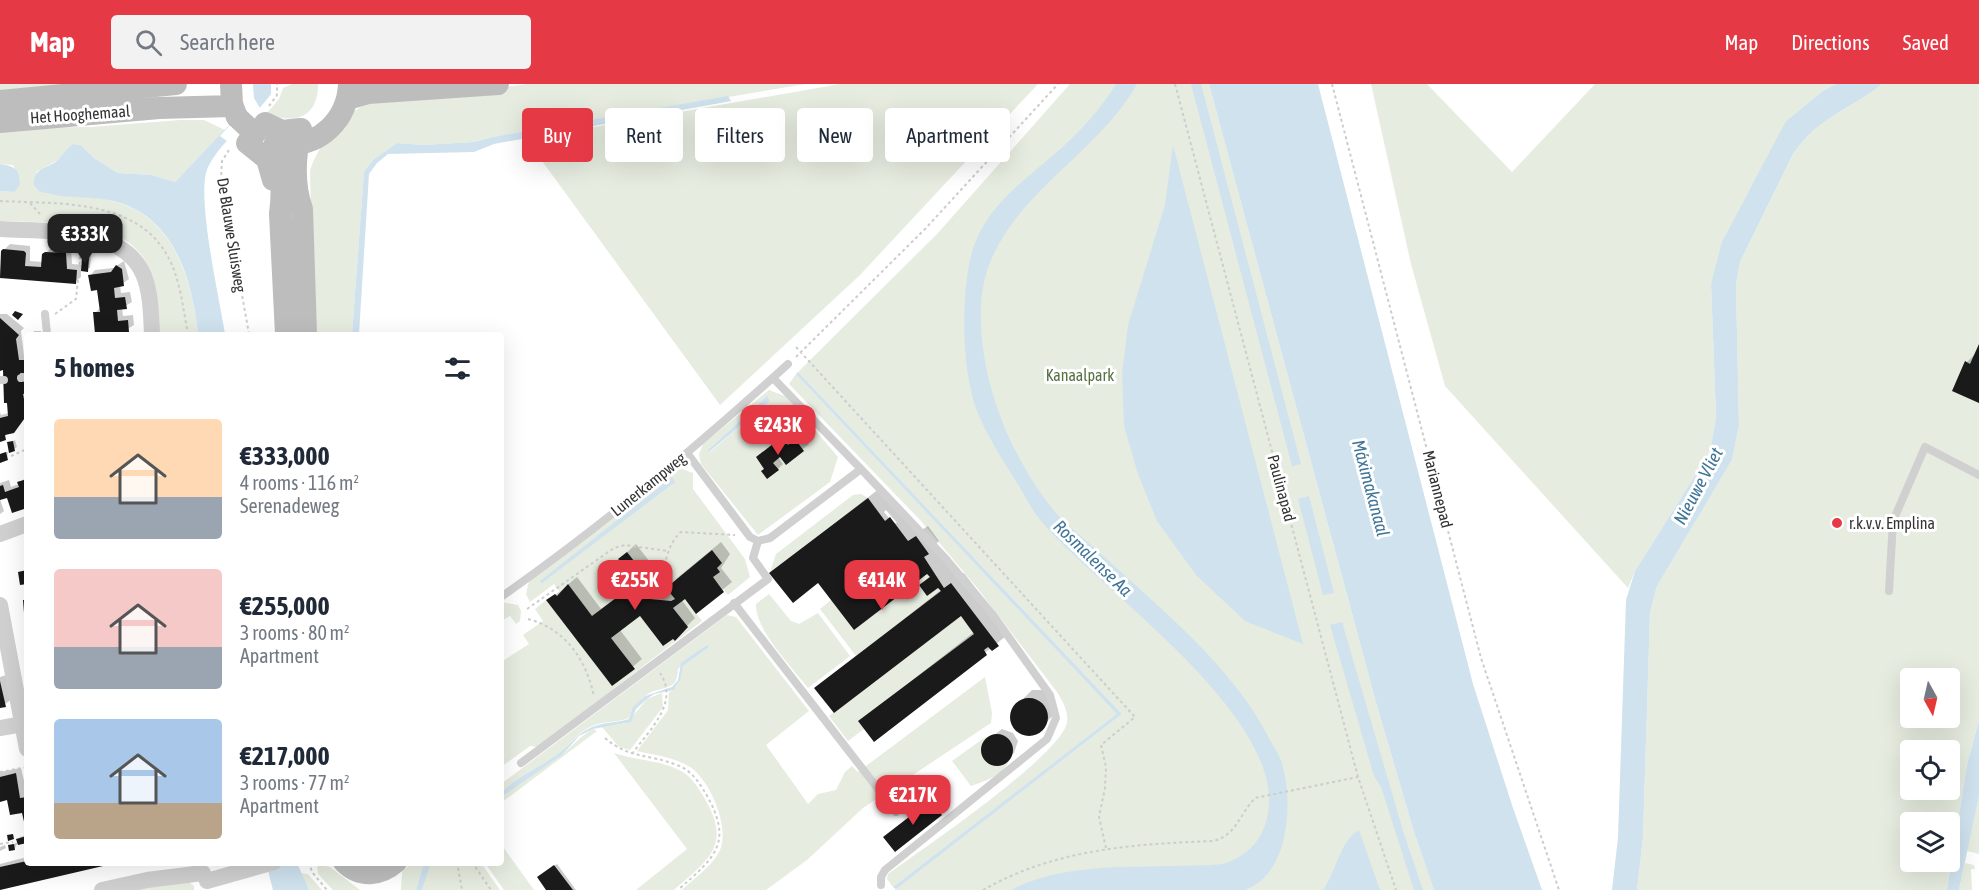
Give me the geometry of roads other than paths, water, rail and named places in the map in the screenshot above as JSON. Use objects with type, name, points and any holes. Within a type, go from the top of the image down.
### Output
[{"type":"street","name":"Het Hooghemaal","points":[[0,101],[176,84]]},
{"type":"street","points":[[286,332],[291,211],[298,196],[302,138],[336,122],[345,89],[368,93],[498,84]]},
{"type":"street","name":"Het Hooghemaal","points":[[0,122],[159,108],[241,117],[302,138]]},
{"type":"street","points":[[241,117],[279,158],[282,197],[291,211],[306,332]]},
{"type":"street","points":[[0,229],[82,235],[105,239],[122,247],[143,274],[148,292],[152,332]]},
{"type":"street","points":[[0,534],[24,525]]},
{"type":"street","points":[[0,605],[24,730]]},
{"type":"street","points":[[0,728],[23,724]]},
{"type":"street","points":[[102,890],[147,880],[234,874],[261,866]]},
{"type":"street","points":[[348,866],[369,882],[392,874]]},
{"type":"lane","points":[[45,314],[47,332]]},
{"type":"lane","name":"Lunerkampweg","points":[[504,595],[687,453],[788,364]]},
{"type":"lane","points":[[773,378],[946,559],[993,615],[1050,695],[1056,718],[1047,739],[885,870],[881,877],[881,885]]},
{"type":"lane","points":[[1889,591],[1893,521],[1925,447],[1979,475]]},
{"type":"lane","points":[[521,763],[768,579],[753,558],[754,539],[687,453]]},
{"type":"lane","points":[[754,539],[770,538],[861,469]]},
{"type":"lane","points":[[734,603],[896,812]]},
{"type":"water","points":[[253,84],[271,84],[271,94],[221,147],[208,167],[204,200],[206,223],[225,332],[198,332],[185,273],[167,237],[154,222],[137,210],[117,202],[58,196],[39,191],[34,185],[34,179],[39,171],[59,159],[73,144],[81,145],[94,158],[118,173],[152,175],[175,182],[254,99]]},
{"type":"water","name":"Rosmalense Aa","points":[[1116,84],[1137,84],[1118,112],[1095,138],[1044,187],[1001,240],[987,271],[981,306],[981,333],[985,361],[991,388],[1011,442],[1024,467],[1055,512],[1169,616],[1215,662],[1253,711],[1278,754],[1287,791],[1287,820],[1284,838],[1271,870],[1259,882],[1244,890],[1011,890],[1060,873],[1087,869],[1223,864],[1239,857],[1252,847],[1261,834],[1267,818],[1267,780],[1250,740],[1222,699],[1185,659],[1069,550],[1039,518],[984,427],[974,402],[966,364],[964,322],[966,283],[975,242],[985,223],[1012,191],[1083,127]]},
{"type":"water","points":[[1191,84],[1201,84],[1301,464],[1292,466]]},
{"type":"water","name":"Máximakanaal","points":[[1209,84],[1318,84],[1473,684],[1542,890],[1434,890],[1414,832],[1377,706]]},
{"type":"water","name":"Nieuwe Vliet","points":[[1836,84],[1882,84],[1824,122],[1803,141],[1793,154],[1740,262],[1736,285],[1739,426],[1732,460],[1657,586],[1650,613],[1643,838],[1637,890],[1612,890],[1618,838],[1626,600],[1635,571],[1710,452],[1716,417],[1711,284],[1722,242],[1786,121],[1823,91]]},
{"type":"water","points":[[728,96],[731,101],[683,110],[659,108]]},
{"type":"water","points":[[605,117],[605,124],[593,126],[593,119]]},
{"type":"water","points":[[522,132],[522,139],[494,144],[474,152],[388,154],[369,174],[359,332],[352,332],[364,172],[374,159],[397,143],[423,145],[474,142]]},
{"type":"water","points":[[1173,145],[1303,644],[1245,621],[1196,575],[1157,521],[1138,474],[1124,426],[1122,374],[1128,325],[1165,205]]},
{"type":"water","points":[[0,164],[12,167],[17,172],[20,184],[15,192],[0,191]]},
{"type":"water","points":[[798,372],[1122,714],[896,889],[893,887],[1117,714],[796,374]]},
{"type":"water","points":[[767,396],[770,401],[709,452],[707,451]]},
{"type":"water","points":[[672,477],[675,482],[542,583],[540,581]]},
{"type":"water","points":[[1309,496],[1334,593],[1323,595],[1298,499]]},
{"type":"water","points":[[1342,622],[1404,834],[1423,890],[1414,890],[1381,787],[1374,776],[1330,625]]},
{"type":"water","points":[[708,644],[708,648],[683,666],[680,680],[674,690],[654,694],[647,699],[636,709],[631,722],[593,729],[579,736],[562,755],[504,795],[507,787],[559,753],[587,729],[629,719],[633,707],[645,696],[672,687],[678,680],[681,663]]},
{"type":"water","points":[[1979,720],[1979,796],[1959,890],[1947,890],[1950,872],[1960,872],[1959,812],[1967,765]]},
{"type":"water","points":[[1359,830],[1380,890],[1323,890],[1347,841]]},
{"type":"water","points":[[267,866],[298,866],[309,890],[273,890]]},
{"type":"water","points":[[423,866],[430,866],[422,890],[416,890]]},
{"type":"place","name":"r.k.v.v. Emplina","points":[[1837,523]]},
{"type":"park label","name":"Kanaalpark","points":[[1080,375]]}]
